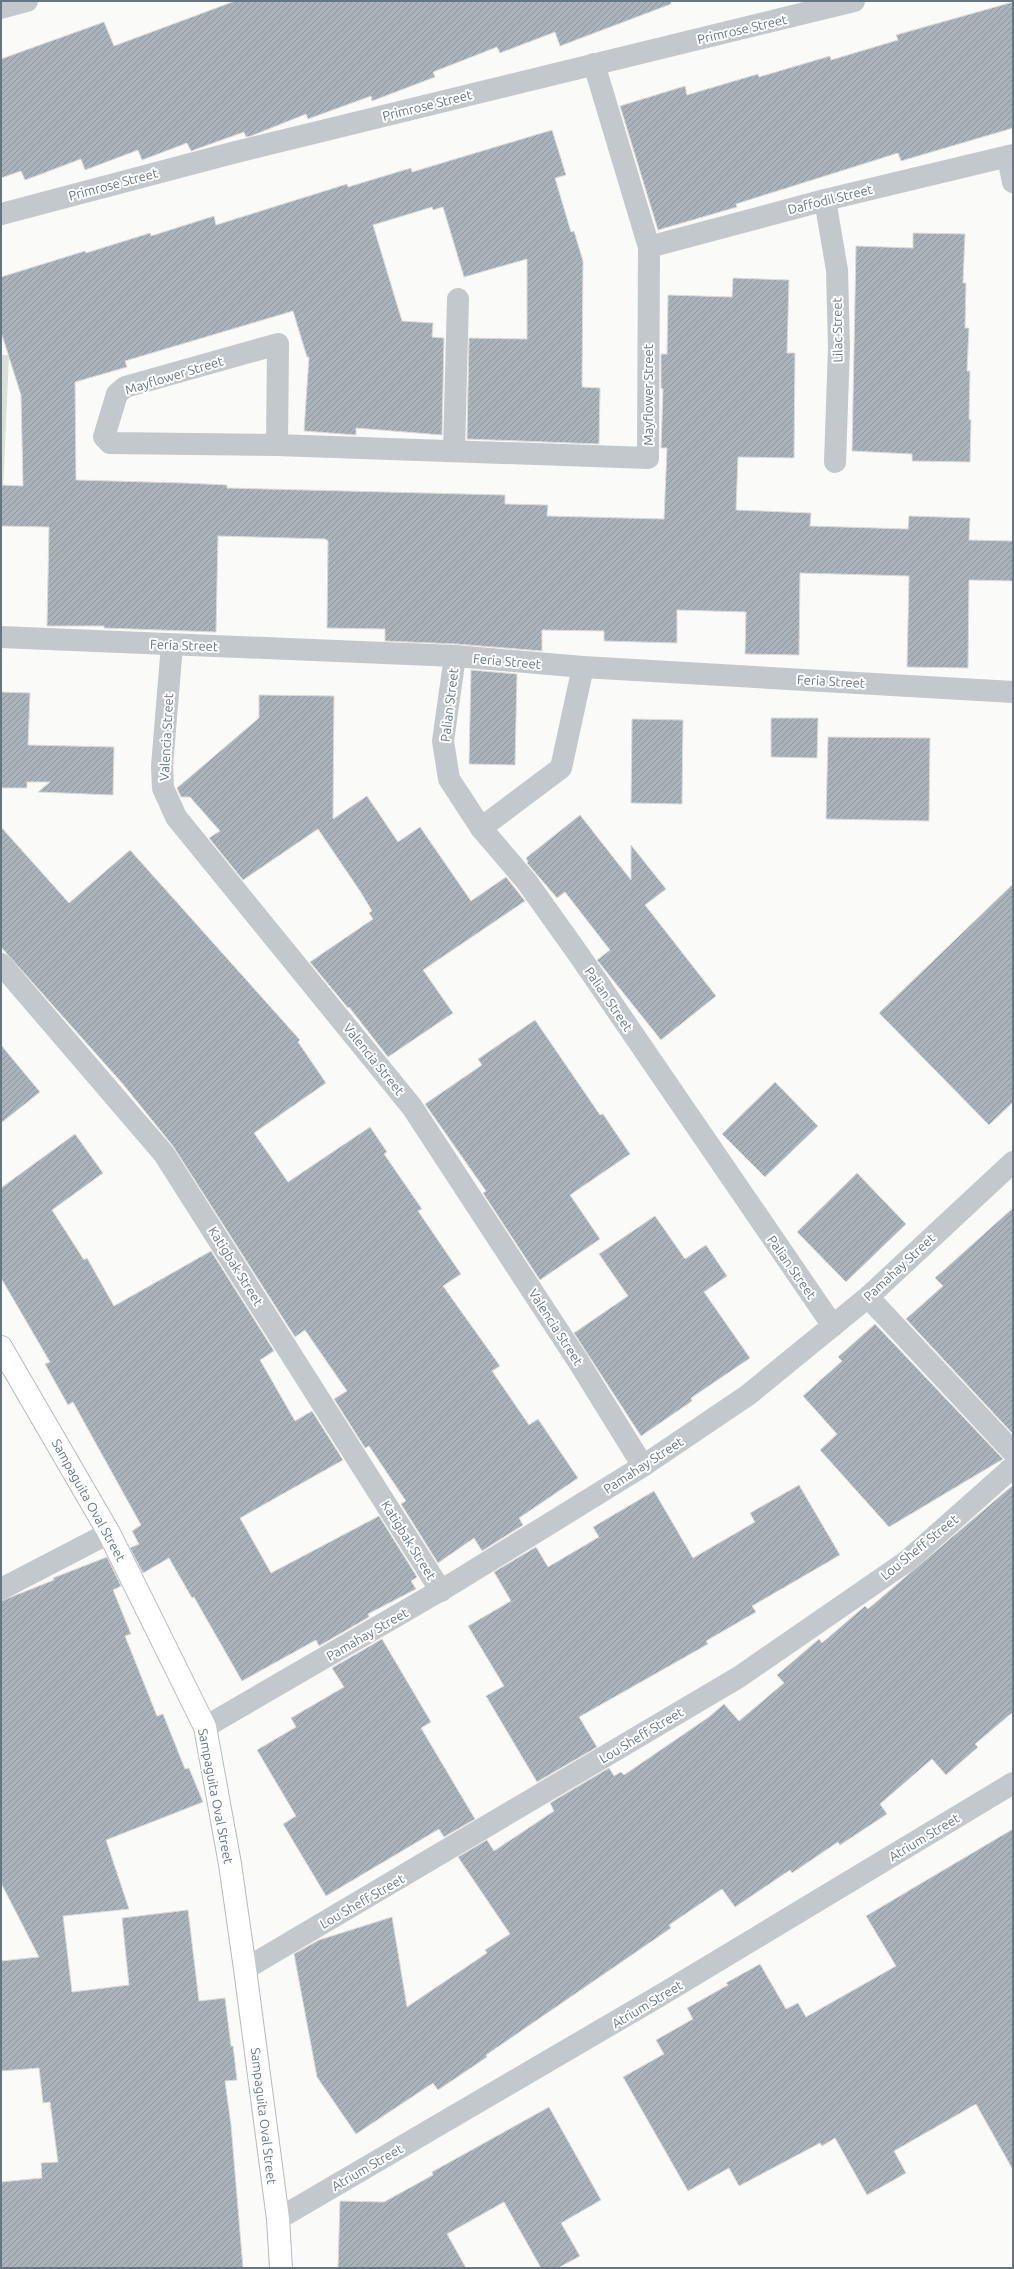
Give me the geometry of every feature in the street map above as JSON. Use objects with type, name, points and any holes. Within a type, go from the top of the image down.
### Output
[{"type":"main road","name":"Sampaguita Oval Street","points":[[1,1347],[109,1533],[205,1727],[230,1864],[245,1969],[278,2220],[281,2268]]},
{"type":"street","points":[[1,8],[28,1]]},
{"type":"street","name":"Primrose Street","points":[[1,214],[236,152],[594,64],[809,7],[854,1]]},
{"type":"street","name":"Mayflower Street","points":[[277,445],[278,344],[125,388],[117,394],[104,437],[110,443],[277,445],[454,450],[648,458],[649,247],[594,64]]},
{"type":"street","points":[[1010,156],[1013,182]]},
{"type":"street","name":"Daffodil Street","points":[[649,247],[825,200],[1010,156]]},
{"type":"street","name":"Lilac Street","points":[[825,200],[836,270],[838,347],[835,462]]},
{"type":"street","points":[[454,450],[458,298]]},
{"type":"street","name":"Feria Street","points":[[1,637],[455,656],[584,667],[1013,692]]},
{"type":"street","name":"Valencia Street","points":[[172,645],[162,766],[163,788],[176,817],[412,1107],[578,1361],[643,1466]]},
{"type":"street","name":"Palian Street","points":[[455,656],[442,741],[449,779],[481,828],[527,882],[544,906],[833,1326]]},
{"type":"street","points":[[481,828],[561,768],[584,667]]},
{"type":"street","name":"Katigbak Street","points":[[1,964],[164,1154],[441,1591]]},
{"type":"street","name":"Pamahay Street","points":[[205,1727],[234,1712],[441,1591],[643,1466],[748,1395],[868,1297],[1013,1162]]},
{"type":"street","points":[[868,1297],[1013,1452]]},
{"type":"street","name":"Lou Sheff Street","points":[[245,1969],[739,1677],[907,1561],[1013,1467]]},
{"type":"street","points":[[1,1589],[109,1533]]},
{"type":"street","name":"Atrium Street","points":[[278,2220],[661,1995],[1013,1783]]},
{"type":"shaded area","points":[[1,355],[9,355],[2,514],[1,514]]},
{"type":"building","points":[[235,1],[671,1],[671,4],[560,46],[555,32],[500,53],[497,47],[433,72],[435,77],[372,101],[371,96],[308,119],[306,114],[251,136],[246,137],[244,132],[191,151],[187,143],[142,160],[138,150],[85,170],[81,159],[25,180],[21,171],[1,178],[1,59],[104,22],[114,46]]},
{"type":"building","points":[[1013,2],[1013,128],[901,161],[898,153],[736,204],[737,207],[658,230],[620,106],[685,86],[687,95],[758,74],[759,77],[830,56],[831,60],[898,40],[896,35]]},
{"type":"building","points":[[552,130],[566,175],[555,178],[571,232],[574,231],[583,261],[582,387],[600,388],[599,444],[467,439],[469,338],[527,339],[527,259],[464,277],[443,207],[433,210],[432,207],[373,225],[402,321],[433,323],[432,337],[444,338],[442,435],[356,428],[356,435],[304,431],[309,357],[307,357],[293,311],[125,361],[127,367],[75,382],[76,480],[227,485],[227,488],[505,495],[505,504],[548,505],[547,516],[664,519],[667,448],[661,448],[663,389],[661,388],[661,354],[667,354],[668,295],[732,297],[733,278],[789,280],[787,353],[795,353],[794,458],[738,457],[736,510],[811,513],[810,526],[908,529],[909,516],[970,518],[969,540],[1013,541],[1013,581],[969,580],[968,668],[907,667],[909,576],[800,573],[799,655],[745,654],[746,612],[677,610],[677,643],[604,641],[604,631],[542,630],[542,651],[456,644],[385,641],[385,629],[327,628],[328,541],[325,539],[218,536],[216,632],[104,628],[104,626],[47,626],[49,527],[1,526],[1,485],[23,486],[21,395],[1,332],[1,277],[150,233],[151,236],[214,216],[216,225],[347,184],[348,187],[411,168],[412,172]]},
{"type":"building","points":[[913,233],[965,234],[963,283],[966,283],[965,328],[969,328],[967,371],[970,371],[970,462],[912,461],[912,454],[852,451],[856,246],[913,248]]},
{"type":"building","points":[[471,670],[517,674],[515,765],[469,764]]},
{"type":"building","points":[[1,692],[30,693],[28,745],[114,747],[113,795],[38,792],[50,782],[27,782],[27,788],[1,788]]},
{"type":"building","points":[[259,695],[334,696],[333,819],[367,796],[398,842],[420,827],[471,901],[506,877],[525,901],[423,970],[453,1013],[388,1057],[349,1007],[348,1008],[310,962],[373,919],[369,913],[372,911],[360,891],[318,829],[243,880],[209,838],[220,831],[190,797],[181,797],[177,788],[259,718]]},
{"type":"building","points":[[771,718],[818,718],[817,758],[771,757]]},
{"type":"building","points":[[632,719],[683,720],[682,804],[631,803]]},
{"type":"building","points":[[828,737],[930,738],[929,821],[826,819]]},
{"type":"building","points":[[580,815],[631,880],[631,845],[666,889],[645,905],[716,996],[661,1040],[597,960],[610,950],[565,892],[557,898],[527,863],[526,858]]},
{"type":"building","points":[[1,827],[69,903],[130,850],[300,1040],[298,1042],[326,1083],[254,1133],[288,1182],[370,1127],[387,1152],[384,1154],[422,1209],[418,1211],[461,1274],[443,1286],[500,1366],[492,1371],[529,1425],[538,1419],[578,1478],[519,1518],[523,1525],[482,1551],[474,1538],[438,1563],[401,1504],[406,1501],[369,1446],[365,1448],[334,1399],[347,1391],[305,1330],[295,1337],[173,1146],[122,1083],[1,947]]},
{"type":"building","points":[[1013,884],[1013,1102],[989,1125],[879,1013]]},
{"type":"building","points":[[535,1020],[600,1115],[603,1114],[630,1154],[570,1195],[600,1239],[540,1280],[483,1193],[486,1191],[425,1104],[482,1065],[478,1059]]},
{"type":"building","points":[[1,1045],[40,1092],[1,1123]]},
{"type":"building","points":[[775,1082],[818,1126],[765,1177],[722,1134]]},
{"type":"building","points":[[75,1134],[103,1173],[52,1210],[84,1260],[87,1258],[114,1306],[211,1251],[274,1351],[260,1360],[295,1421],[312,1411],[343,1460],[240,1518],[271,1573],[379,1516],[417,1577],[411,1581],[416,1589],[368,1614],[369,1617],[319,1646],[316,1640],[242,1681],[194,1597],[192,1598],[169,1558],[143,1573],[130,1548],[139,1544],[132,1531],[141,1525],[73,1402],[68,1405],[45,1364],[50,1362],[1,1278],[1,1188]]},
{"type":"building","points":[[857,1173],[906,1224],[846,1282],[797,1232]]},
{"type":"building","points":[[1013,1208],[1013,1434],[906,1319],[943,1286],[935,1278]]},
{"type":"building","points":[[655,1216],[685,1259],[706,1245],[727,1276],[704,1292],[750,1358],[691,1398],[692,1401],[641,1436],[574,1333],[628,1296],[599,1254]]},
{"type":"building","points":[[875,1324],[1003,1459],[889,1527],[820,1450],[837,1434],[803,1396],[842,1361],[838,1357]]},
{"type":"building","points":[[799,1485],[840,1555],[752,1606],[756,1612],[706,1641],[708,1644],[579,1717],[597,1747],[537,1782],[486,1696],[504,1686],[468,1626],[511,1601],[494,1572],[536,1547],[548,1567],[599,1537],[593,1527],[654,1491],[693,1558],[755,1522],[750,1513]]},
{"type":"building","points":[[1013,1485],[1013,1712],[975,1744],[978,1747],[946,1775],[932,1759],[880,1804],[887,1814],[840,1845],[838,1842],[792,1873],[790,1870],[735,1907],[722,1889],[669,1925],[671,1928],[486,2055],[487,2057],[438,2090],[433,2083],[356,2134],[317,2077],[294,1954],[319,1940],[392,1917],[407,2007],[487,1953],[485,1950],[510,1934],[458,1857],[487,1840],[494,1851],[554,1811],[550,1803],[609,1768],[614,1776],[621,1772],[624,1775],[709,1717],[724,1704],[739,1721],[784,1683],[777,1675],[819,1639],[822,1643],[865,1606],[868,1609]]},
{"type":"building","points":[[107,1557],[121,1586],[113,1590],[131,1634],[125,1636],[157,1716],[163,1714],[185,1769],[189,1768],[203,1802],[106,1840],[129,1909],[63,1916],[72,1992],[129,1985],[122,1918],[188,1910],[199,2001],[225,1998],[231,2046],[233,2046],[237,2080],[225,2081],[231,2125],[243,2268],[1,2268],[1,2182],[42,2178],[41,2163],[58,2162],[50,2102],[43,2103],[39,2068],[1,2071],[1,1961],[39,1957],[1,1883],[1,1601],[54,1580],[53,1578]]},
{"type":"building","points":[[382,1639],[431,1722],[421,1728],[475,1819],[444,1837],[439,1829],[326,1896],[283,1824],[296,1816],[257,1750],[296,1727],[291,1718],[344,1687],[332,1668]]},
{"type":"building","points":[[1013,1829],[1013,2170],[976,2104],[894,2151],[906,2173],[867,2195],[835,2138],[822,2146],[820,2143],[739,2186],[729,2168],[688,2191],[623,2077],[664,2054],[656,2040],[693,2019],[687,2008],[728,1985],[726,1983],[760,1964],[786,2009],[798,2003],[806,2017],[896,1966],[866,1916]]},
{"type":"building","points":[[549,2107],[601,2200],[561,2223],[580,2256],[558,2268],[541,2268],[504,2202],[447,2234],[466,2268],[338,2268],[340,2201],[384,2202],[433,2175],[432,2172]]}]
